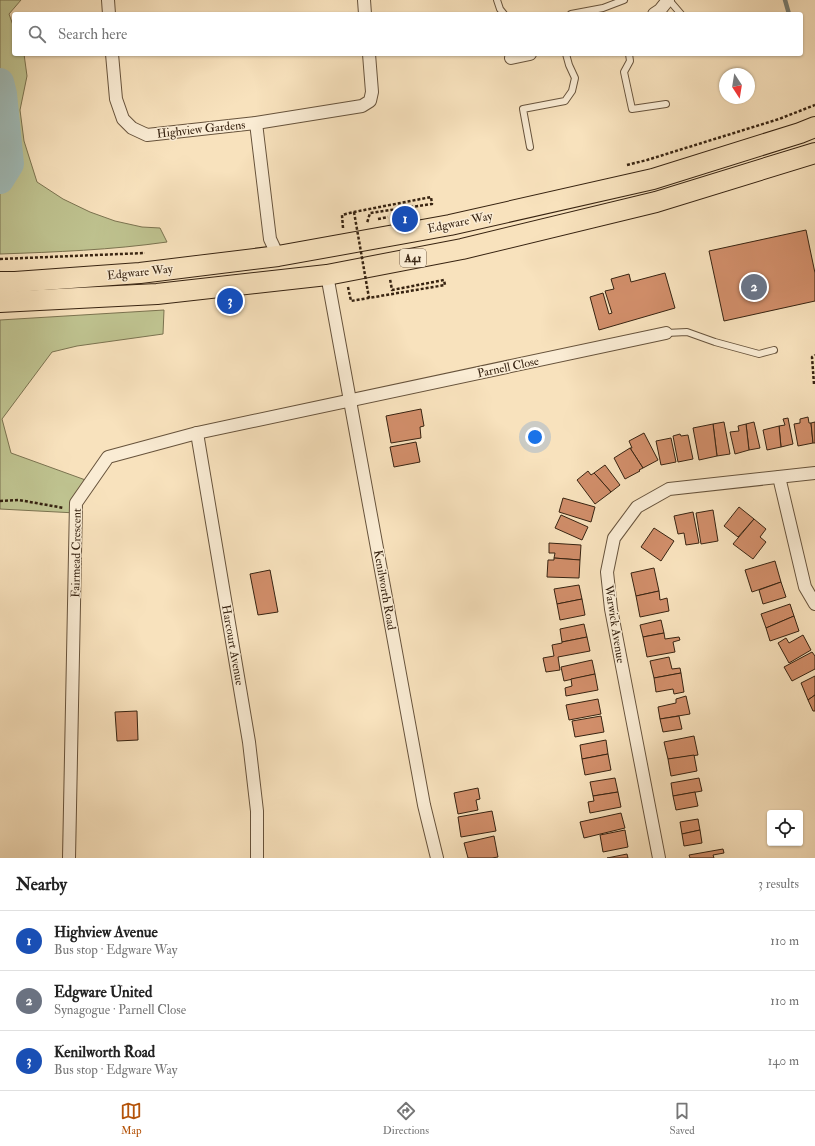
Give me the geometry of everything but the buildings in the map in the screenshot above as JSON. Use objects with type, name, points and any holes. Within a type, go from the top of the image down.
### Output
[{"type":"highway","name":"Edgware Way","points":[[0,282],[140,273],[278,256],[450,225],[653,179],[815,127]]},
{"type":"highway","name":"Edgware Way","points":[[0,302],[157,294],[328,275],[462,249],[656,202],[815,153]]},
{"type":"street","points":[[108,0],[109,12]]},
{"type":"street","points":[[364,0],[365,12]]},
{"type":"street","points":[[657,12],[668,0]]},
{"type":"street","name":"Highview Gardens","points":[[112,56],[116,99],[123,119],[132,128],[147,135],[256,123],[362,106],[370,102],[372,92],[369,56]]},
{"type":"street","points":[[511,58],[520,56]]},
{"type":"street","points":[[256,123],[270,239],[278,256]]},
{"type":"street","name":"Kenilworth Road","points":[[328,275],[423,798],[437,858]]},
{"type":"street","name":"Parnell Close","points":[[350,400],[666,333]]},
{"type":"street","name":"Fairmead Crescent","points":[[69,858],[76,503],[108,457],[197,433],[350,400]]},
{"type":"street","name":"Harcourt Avenue","points":[[197,433],[249,742],[257,811],[257,858]]},
{"type":"street","name":"Warwick Avenue","points":[[659,858],[611,609],[607,572],[614,538],[637,507],[669,489],[815,473]]},
{"type":"street","points":[[779,478],[805,587],[815,604]]},
{"type":"lane","points":[[497,0],[502,12]]},
{"type":"lane","points":[[582,12],[603,8],[624,0]]},
{"type":"lane","points":[[668,0],[679,12]]},
{"type":"lane","points":[[530,147],[523,109],[565,101],[572,90],[574,78],[566,56]]},
{"type":"lane","points":[[629,56],[630,62],[624,72],[632,109],[666,104]]},
{"type":"lane","points":[[666,333],[687,332],[715,342],[759,354],[774,350]]},
{"type":"path","points":[[624,166],[779,119],[815,105]]},
{"type":"path","points":[[349,227],[343,228],[342,215],[431,197],[432,204],[370,214],[367,223]]},
{"type":"path","points":[[354,212],[369,298]]},
{"type":"path","points":[[377,219],[390,216]]},
{"type":"path","points":[[355,226],[372,221]]},
{"type":"path","points":[[0,259],[146,253]]},
{"type":"path","points":[[349,292],[351,301],[445,285],[444,280],[392,290],[390,279]]},
{"type":"path","points":[[814,384],[812,357],[815,355]]},
{"type":"path","points":[[0,501],[19,500],[76,509]]},
{"type":"green space","points":[[0,0],[21,0],[9,14],[12,22],[12,56],[24,56],[27,76],[20,110],[24,141],[37,182],[63,199],[90,212],[115,221],[142,227],[160,228],[167,242],[104,249],[0,254]]},
{"type":"green space","points":[[164,310],[163,334],[77,346],[52,352],[2,419],[11,453],[91,482],[76,513],[0,509],[0,320]]},
{"type":"waterway","points":[[785,0],[788,12]]},
{"type":"waterway","points":[[0,82],[3,94],[10,164],[0,180]]},
{"type":"place","name":"Highview Avenue","points":[[405,219]]},
{"type":"place","name":"Edgware United","points":[[754,287]]},
{"type":"place","name":"Kenilworth Road","points":[[230,301]]}]
